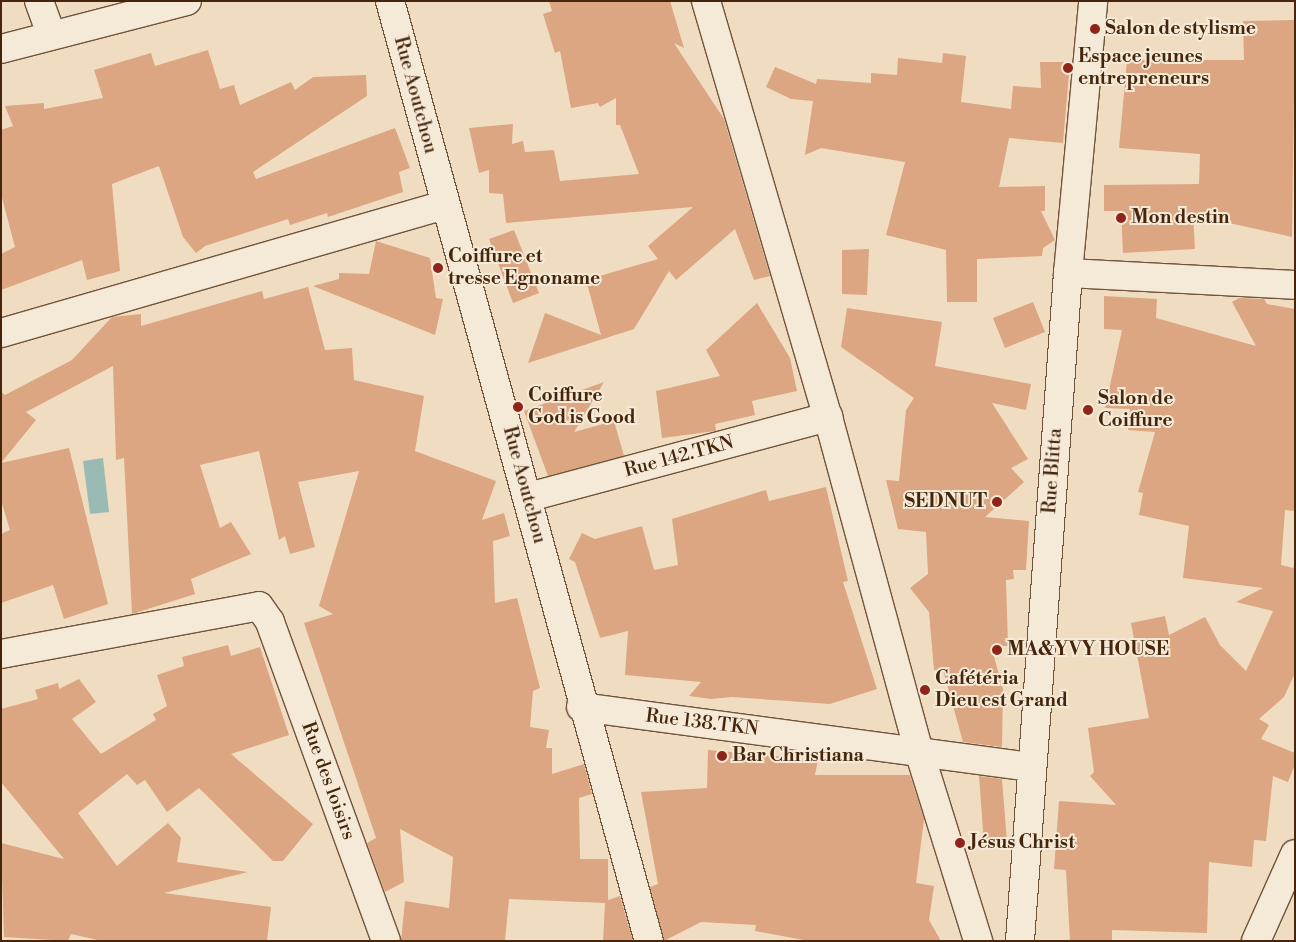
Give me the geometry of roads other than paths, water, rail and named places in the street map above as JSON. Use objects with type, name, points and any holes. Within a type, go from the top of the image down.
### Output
[{"type":"street","points":[[40,1],[51,34]]},
{"type":"street","points":[[1,49],[51,34],[187,1]]},
{"type":"street","name":"Rue Aoutchou","points":[[390,1],[444,205],[529,497],[581,707],[649,941]]},
{"type":"street","points":[[706,1],[828,417],[919,751],[978,941]]},
{"type":"street","name":"Rue Blitta","points":[[1020,941],[1068,273],[1093,1]]},
{"type":"street","points":[[1,333],[444,205]]},
{"type":"street","points":[[1068,273],[1295,285]]},
{"type":"street","name":"Rue 142.TKN","points":[[529,497],[828,417]]},
{"type":"street","name":"Rue des loisirs","points":[[1,654],[259,606],[270,622],[386,941]]},
{"type":"street","name":"Rue 138.TKN","points":[[581,707],[1031,767]]},
{"type":"street","points":[[1256,941],[1295,854]]},
{"type":"water","points":[[103,458],[109,512],[90,514],[83,461]]},
{"type":"place","name":"Salon de stylisme","points":[[1095,29]]},
{"type":"place","name":"Espace jeunes entrepreneurs","points":[[1068,68]]},
{"type":"place","name":"Mon destin","points":[[1121,218]]},
{"type":"place","name":"Coiffure et tresse Egnoname","points":[[438,268]]},
{"type":"place","name":"Coiffure God is Good","points":[[518,407]]},
{"type":"place","name":"Salon de Coiffure","points":[[1088,410]]},
{"type":"place","name":"SEDNUT","points":[[997,502]]},
{"type":"place","name":"MA&YVY HOUSE","points":[[997,650]]},
{"type":"place","name":"Cafétéria Dieu est Grand","points":[[925,690]]},
{"type":"place","name":"Bar Christiana","points":[[722,756]]},
{"type":"place","name":"Jésus Christ","points":[[960,843]]}]
